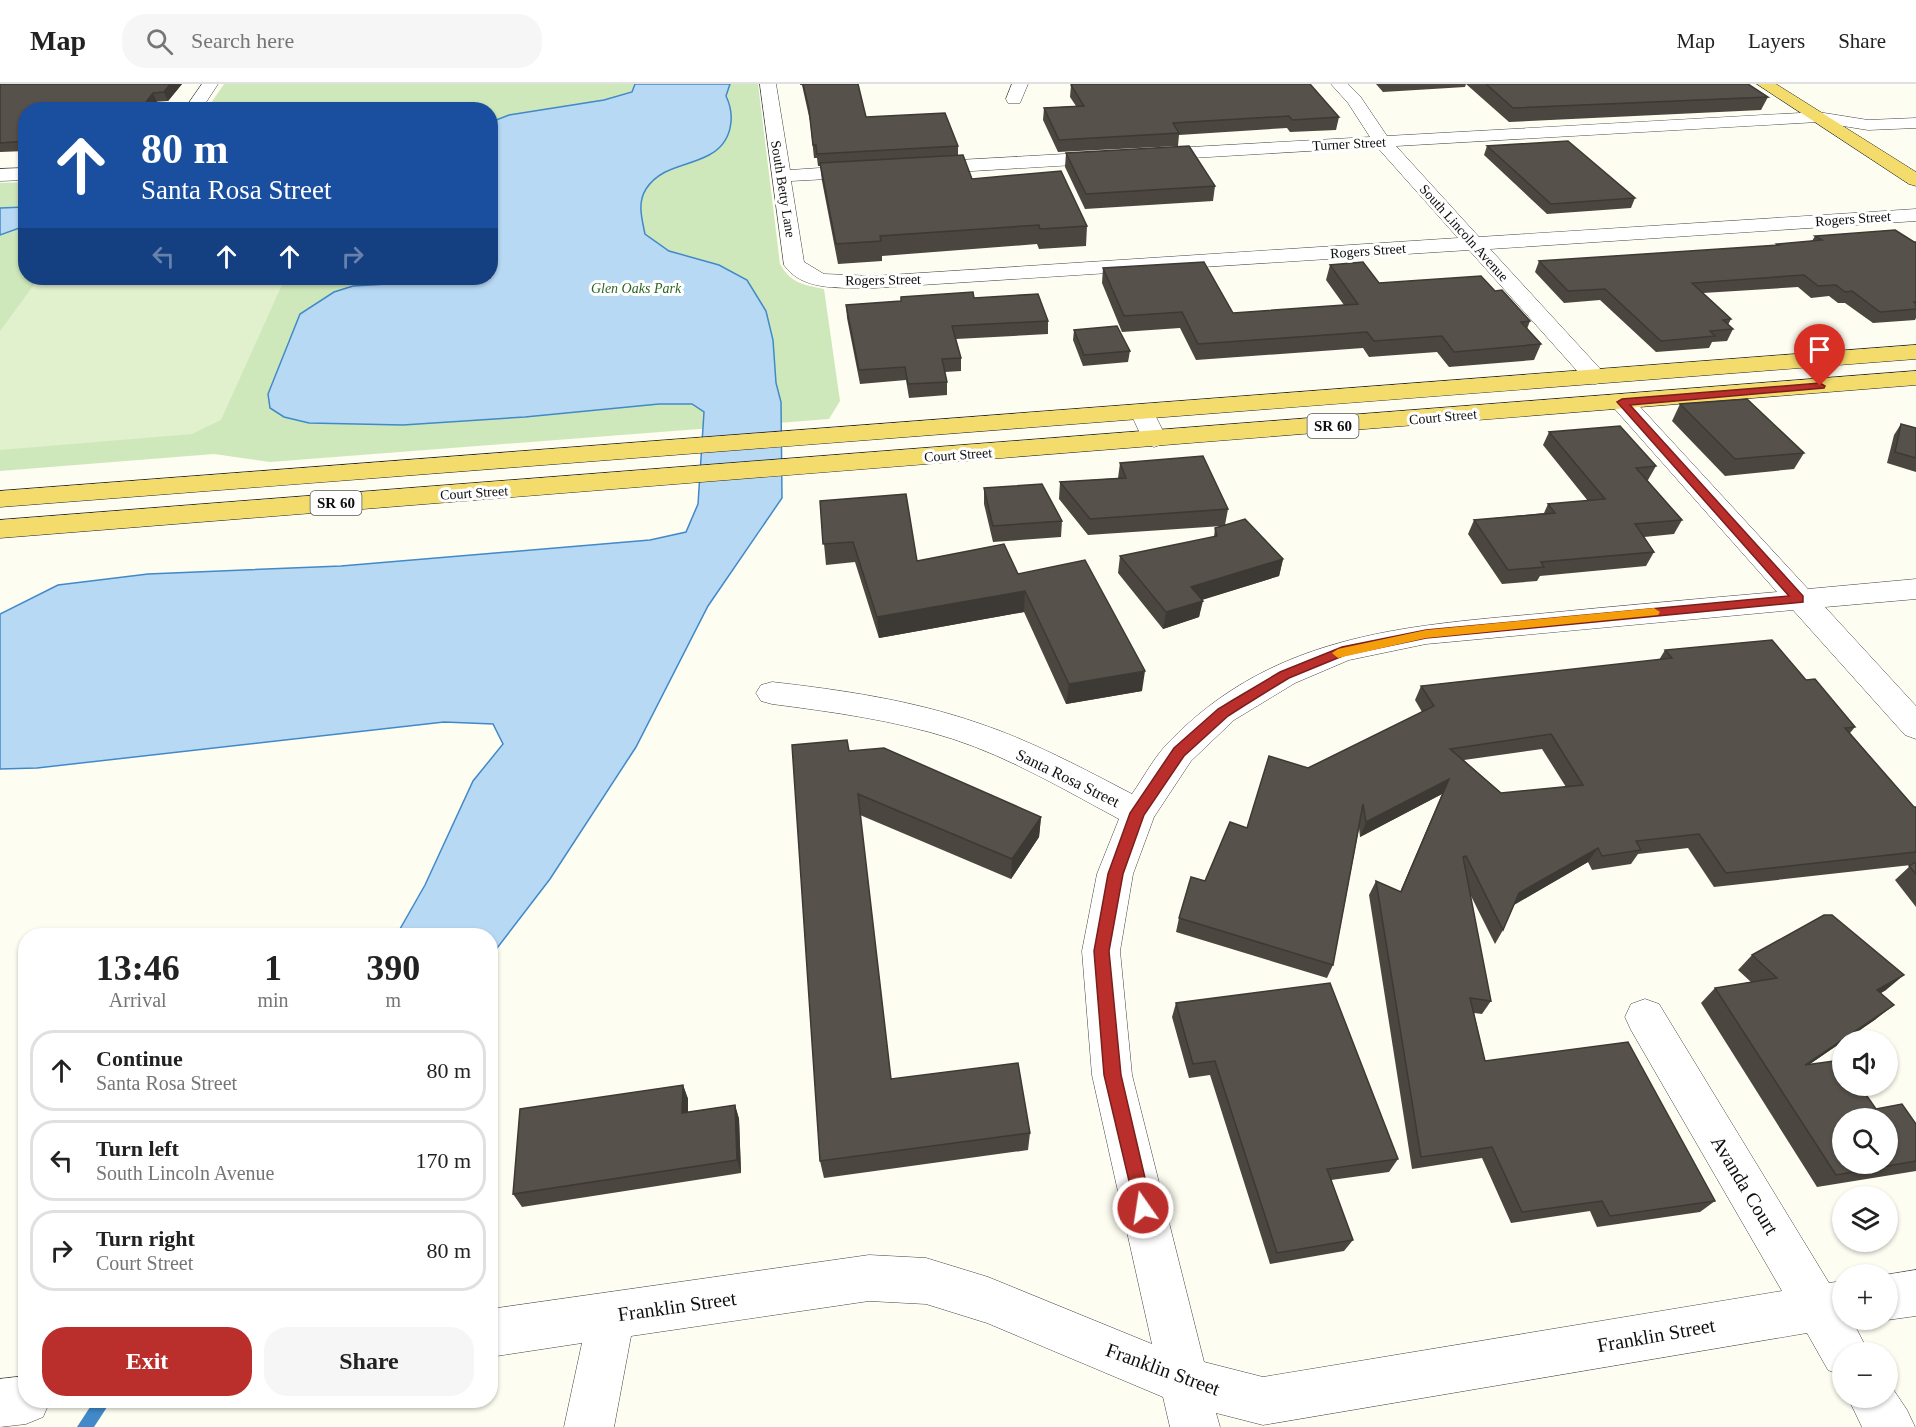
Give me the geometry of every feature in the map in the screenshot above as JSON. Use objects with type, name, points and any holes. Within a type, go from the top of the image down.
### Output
[{"type":"main road","points":[[1765,84],[1916,180]]},
{"type":"main road","points":[[1833,104],[1897,143]]},
{"type":"main road","name":"Court Street","points":[[0,499],[1916,352]]},
{"type":"main road","points":[[1622,402],[1665,385],[1792,371],[1826,359]]},
{"type":"main road","points":[[1323,426],[1403,407],[1542,395],[1562,391],[1595,377]]},
{"type":"main road","name":"Court Street","points":[[0,529],[1916,378]]},
{"type":"street","points":[[198,102],[210,84]]},
{"type":"street","name":"South Betty Lane","points":[[768,84],[794,264],[819,280]]},
{"type":"street","name":"South Lincoln Avenue","points":[[1340,84],[1354,100],[1382,142],[1595,377]]},
{"type":"street","name":"Turner Street","points":[[901,169],[1818,117],[1868,125],[1916,123]]},
{"type":"street","points":[[782,176],[877,171]]},
{"type":"street","points":[[0,175],[18,174]]},
{"type":"street","name":"Rogers Street","points":[[819,280],[874,282],[1916,215]]},
{"type":"street","points":[[1622,402],[1916,727]]},
{"type":"street","points":[[1142,412],[1154,439]]},
{"type":"street","name":"Santa Rosa Street","points":[[772,693],[838,701],[917,717],[992,741],[1065,774],[1137,813],[1179,752],[1223,712],[1284,675],[1342,651],[1426,634],[1916,589]]},
{"type":"street","points":[[1137,813],[1115,874],[1101,951],[1103,974],[1113,1075],[1195,1427]]},
{"type":"street","name":"Avanda Court","points":[[1645,1017],[1830,1306],[1841,1342]]},
{"type":"street","name":"Franklin Street","points":[[498,1332],[869,1278],[926,1281],[988,1300],[1184,1381],[1263,1401],[1830,1306]]},
{"type":"street","points":[[1898,1295],[1916,1293]]},
{"type":"street","points":[[590,1427],[611,1316]]},
{"type":"street","points":[[1878,1408],[1890,1427]]},
{"type":"green space","name":"Glen Oaks Park","points":[[224,84],[758,84],[780,264],[793,279],[824,289],[840,401],[829,419],[270,462],[214,454],[0,471],[0,183],[18,182],[18,285],[498,285],[498,102],[212,102]]},
{"type":"green space","points":[[34,285],[282,285],[221,420],[192,434],[0,450],[0,331]]},
{"type":"water","points":[[635,84],[730,84],[726,96],[731,121],[723,144],[709,155],[667,171],[652,181],[643,194],[642,217],[645,234],[669,251],[719,265],[747,280],[766,311],[773,340],[776,383],[781,402],[782,498],[708,606],[636,747],[550,879],[498,947],[498,928],[401,928],[425,885],[473,781],[503,744],[493,724],[444,722],[37,768],[0,769],[0,614],[58,585],[148,574],[341,566],[650,540],[686,532],[698,504],[704,412],[692,404],[659,404],[525,417],[403,425],[309,423],[284,417],[270,408],[268,394],[300,314],[334,292],[353,286],[370,285],[498,285],[498,119],[509,115],[604,100],[632,92]]},
{"type":"water","points":[[18,207],[18,229],[0,235],[0,208]]},
{"type":"building","points":[[0,84],[170,84],[164,92],[153,93],[146,102],[18,102],[18,142],[0,143]]},
{"type":"building","points":[[803,84],[858,84],[866,117],[945,113],[958,146],[817,154],[816,145],[813,145],[809,109]]},
{"type":"building","points":[[1310,84],[1339,117],[1292,120],[1289,116],[1173,123],[1179,133],[1059,140],[1044,108],[1084,106],[1071,85]]},
{"type":"building","points":[[1486,84],[1748,84],[1768,97],[1513,108]]},
{"type":"building","points":[[1568,141],[1635,198],[1551,204],[1487,146]]},
{"type":"building","points":[[1189,146],[1215,186],[1086,194],[1066,153]]},
{"type":"building","points":[[963,155],[972,179],[1061,171],[1087,226],[1040,229],[1039,225],[880,236],[881,241],[836,244],[820,163]]},
{"type":"building","points":[[1895,230],[1916,242],[1916,302],[1914,302],[1916,309],[1880,312],[1852,291],[1845,292],[1836,285],[1818,286],[1804,275],[1692,283],[1731,319],[1723,320],[1733,329],[1710,331],[1715,336],[1661,341],[1605,289],[1568,291],[1539,261],[1779,245],[1777,244],[1822,240],[1815,236]]},
{"type":"building","points":[[1204,262],[1233,313],[1358,304],[1330,265],[1363,262],[1379,283],[1481,276],[1495,291],[1502,290],[1530,321],[1521,322],[1541,344],[1454,352],[1442,336],[1374,341],[1367,332],[1198,344],[1182,312],[1124,316],[1103,268]]},
{"type":"building","points":[[973,292],[974,298],[1038,294],[1048,321],[952,326],[961,358],[942,359],[947,382],[908,384],[905,367],[859,370],[846,305],[901,301],[901,297]]},
{"type":"building","points":[[1117,326],[1130,351],[1084,355],[1074,330]]},
{"type":"building","points":[[1747,399],[1804,453],[1735,459],[1680,404]]},
{"type":"building","points":[[1901,424],[1916,428],[1916,458],[1895,452]]},
{"type":"building","points":[[1620,426],[1656,466],[1636,468],[1682,520],[1635,524],[1654,552],[1541,562],[1544,567],[1508,570],[1474,520],[1555,513],[1548,504],[1605,499],[1549,432]]},
{"type":"building","points":[[1203,456],[1228,509],[1090,519],[1060,482],[1126,478],[1120,463]]},
{"type":"building","points":[[1042,484],[1062,521],[993,526],[984,488]]},
{"type":"building","points":[[906,494],[917,561],[1004,544],[1018,574],[1085,560],[1145,671],[1069,684],[1025,591],[877,617],[853,542],[823,544],[820,501]]},
{"type":"building","points":[[1245,519],[1283,559],[1191,587],[1203,601],[1166,612],[1120,556],[1217,536],[1215,528]]},
{"type":"building","points":[[1772,640],[1806,680],[1815,679],[1855,727],[1845,728],[1916,807],[1916,852],[1726,873],[1699,834],[1636,841],[1641,850],[1602,856],[1598,848],[1519,893],[1503,930],[1466,856],[1463,857],[1491,1001],[1470,998],[1485,1061],[1628,1042],[1715,1201],[1610,1216],[1602,1201],[1522,1212],[1492,1147],[1421,1157],[1376,881],[1401,892],[1449,779],[1366,822],[1363,804],[1333,965],[1179,918],[1191,877],[1205,881],[1230,822],[1247,828],[1269,756],[1308,768],[1434,706],[1421,686],[1672,658],[1665,650]],"holes":[[[1551,734],[1583,785],[1501,793],[1450,749]]]},
{"type":"building","points":[[847,740],[849,751],[884,748],[1041,817],[1012,859],[858,794],[891,1079],[1018,1063],[1030,1133],[820,1161],[792,745]]},
{"type":"building","points":[[1916,862],[1916,874],[1909,866]]},
{"type":"building","points":[[1824,915],[1832,915],[1904,975],[1877,990],[1894,1005],[1857,1030],[1832,1030],[1832,1047],[1805,1065],[1832,1061],[1832,1096],[1867,1096],[1875,1108],[1832,1108],[1832,1169],[1715,988],[1777,978],[1752,955]]},
{"type":"building","points":[[1330,983],[1398,1159],[1327,1169],[1353,1240],[1277,1253],[1215,1061],[1193,1064],[1176,1003]]},
{"type":"building","points":[[683,1085],[682,1113],[735,1105],[737,1160],[513,1194],[520,1109]]},
{"type":"building","points":[[1902,1104],[1916,1124],[1916,1161],[1898,1164],[1898,1108],[1881,1108]]},
{"type":"waterway","points":[[85,1427],[98,1408]]},
{"type":"slow traffic","points":[[1338,653],[1426,634],[1654,612]]},
{"type":"route","points":[[1143,1208],[1113,1075],[1101,951],[1115,874],[1137,813],[1179,752],[1223,712],[1284,675],[1342,651],[1426,634],[1799,599],[1622,402],[1820,386]]}]
